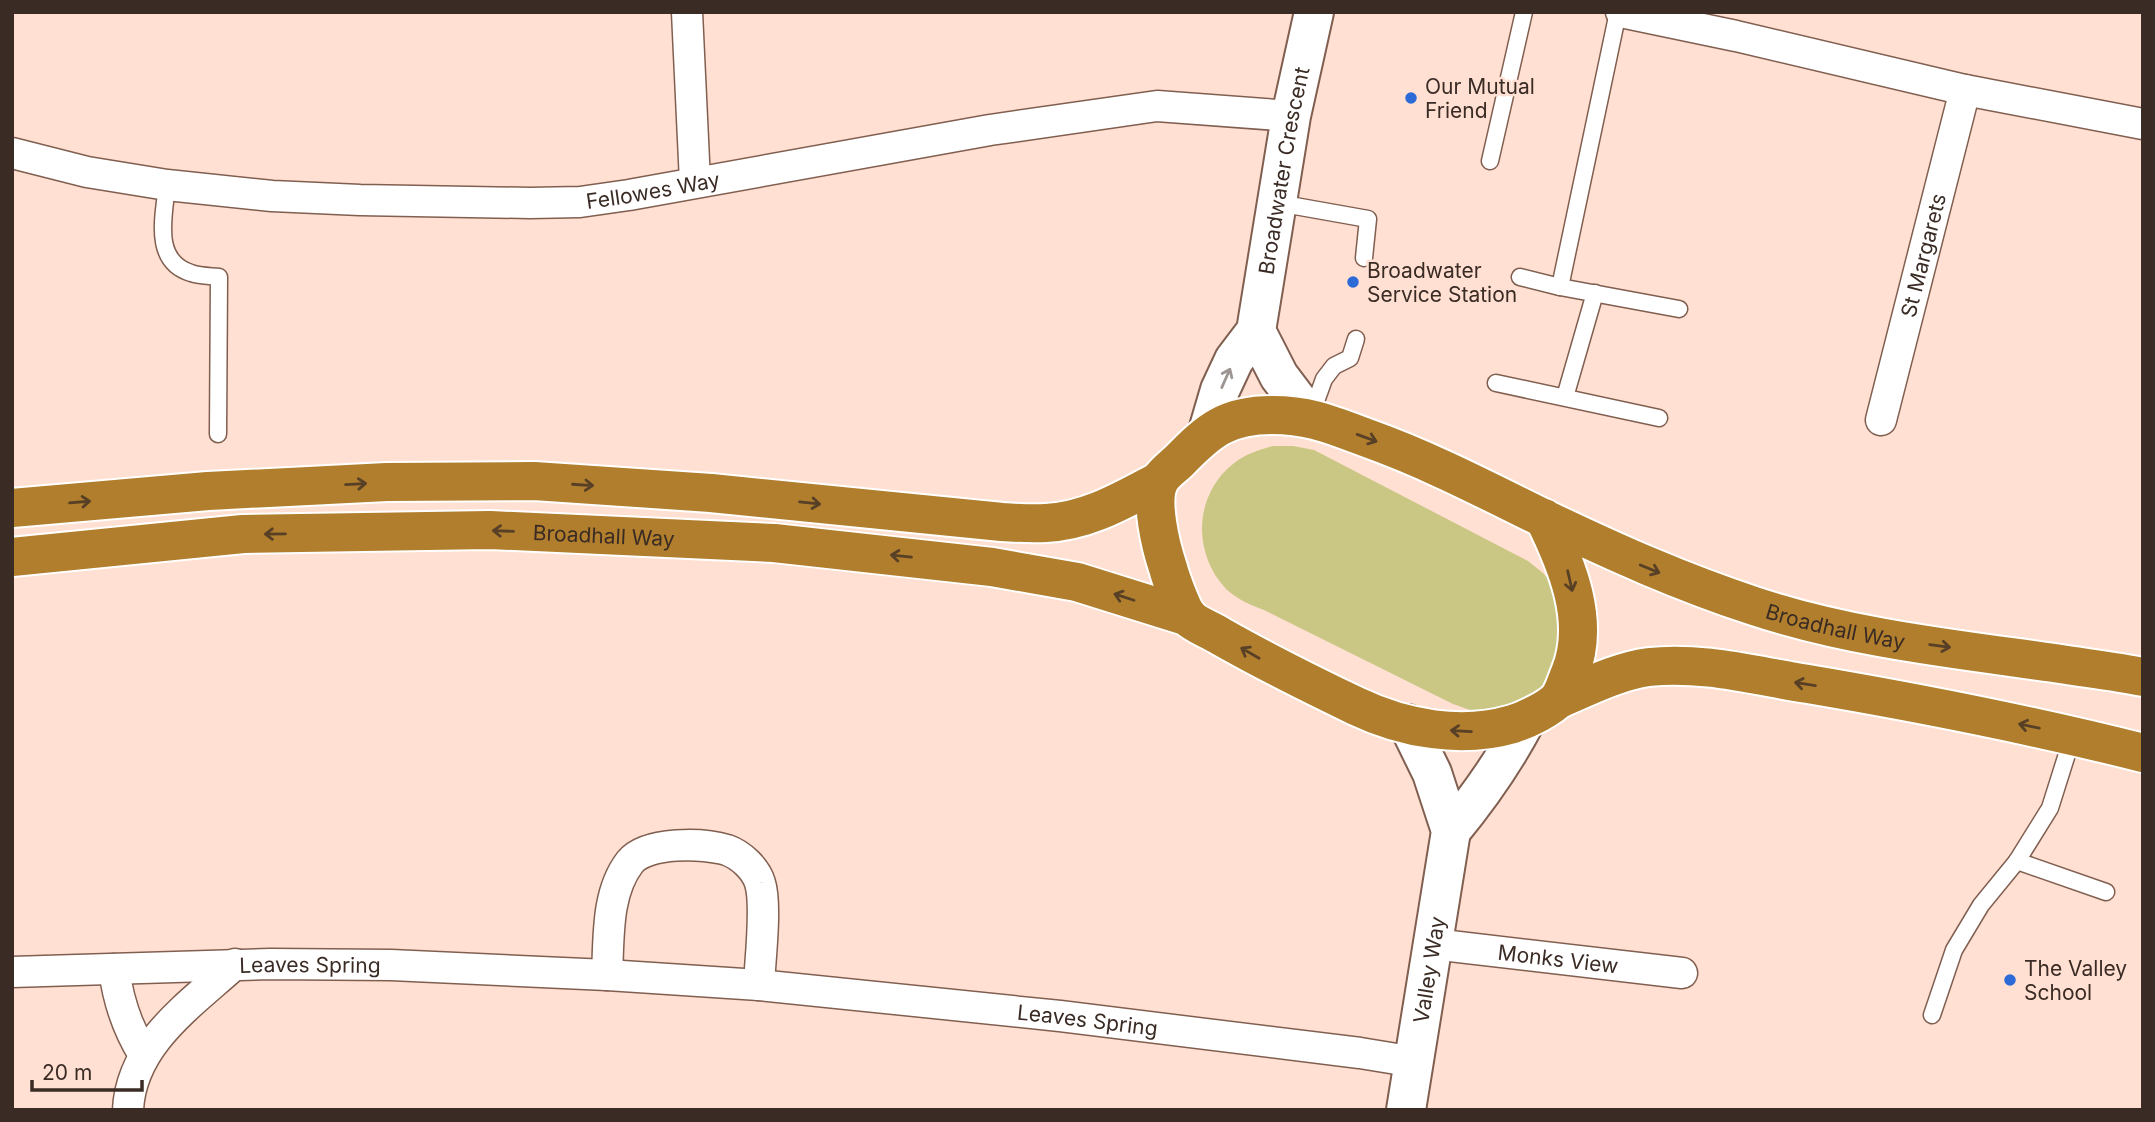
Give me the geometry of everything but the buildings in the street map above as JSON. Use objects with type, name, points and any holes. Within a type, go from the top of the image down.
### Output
[{"type":"highway","name":"Broadhall Way","points":[[1208,431],[1249,417],[1271,415],[1310,418],[1403,451],[1637,563],[1695,587],[1761,609],[1898,640],[2143,677]]},
{"type":"highway","points":[[12,508],[208,491],[360,483],[534,481],[711,493],[1002,522],[1046,523],[1076,519],[1107,508],[1159,481],[1208,431]]},
{"type":"highway","points":[[1159,481],[1156,506],[1158,531],[1172,580],[1189,617]]},
{"type":"highway","points":[[1544,518],[1567,569],[1577,613],[1575,659],[1559,699]]},
{"type":"highway","name":"Broadhall Way","points":[[12,556],[243,534],[490,530],[774,542],[992,567],[1065,580],[1189,617],[1264,661],[1363,710],[1431,729],[1474,732],[1496,729],[1526,720],[1559,699]]},
{"type":"highway","points":[[1559,699],[1646,667],[1696,666],[1907,701],[2143,753]]},
{"type":"street","points":[[687,12],[695,182]]},
{"type":"street","name":"Broadwater Crescent","points":[[1208,431],[1220,390],[1234,360],[1256,331],[1291,117],[1314,12]]},
{"type":"street","points":[[1619,12],[1738,24],[1965,90],[2143,124]]},
{"type":"street","name":"St Margarets","points":[[1881,419],[1965,90]]},
{"type":"street","name":"Fellowes Way","points":[[12,153],[87,172],[167,186],[272,196],[580,202],[990,130],[1157,106],[1291,117]]},
{"type":"street","points":[[1256,331],[1279,376],[1310,418]]},
{"type":"street","name":"Valley Way","points":[[1451,831],[1507,756],[1526,720]]},
{"type":"street","name":"Valley Way","points":[[1406,1110],[1451,831],[1433,774],[1408,724]]},
{"type":"street","points":[[607,975],[612,909],[617,885],[630,862],[651,849],[667,846],[705,847],[728,850],[752,868],[760,883],[762,905],[759,985]]},
{"type":"street","name":"Monks View","points":[[1433,944],[1682,973]]},
{"type":"street","points":[[128,1110],[129,1093],[144,1055],[174,1018],[235,964]]},
{"type":"street","name":"Leaves Spring","points":[[12,972],[235,964],[391,965],[607,975],[759,985],[1212,1034],[1415,1062]]},
{"type":"street","points":[[114,969],[117,993],[132,1036],[144,1055]]},
{"type":"lane","points":[[1490,161],[1524,12]]},
{"type":"lane","points":[[1560,287],[1619,12]]},
{"type":"lane","points":[[167,186],[162,234],[166,250],[174,264],[191,273],[219,277],[218,434]]},
{"type":"lane","points":[[1278,203],[1368,219],[1364,258]]},
{"type":"lane","points":[[1520,277],[1679,309]]},
{"type":"lane","points":[[1565,397],[1595,293]]},
{"type":"lane","points":[[1310,418],[1324,379],[1334,366],[1350,358],[1356,339]]},
{"type":"lane","points":[[1496,383],[1658,418]]},
{"type":"lane","points":[[1932,1015],[1954,950],[1981,905],[2017,861],[2050,808],[2073,736]]},
{"type":"lane","points":[[2017,861],[2106,892]]},
{"type":"shaded area","points":[[1273,446],[1314,450],[1528,561],[1543,573],[1555,587],[1563,604],[1562,660],[1541,691],[1525,701],[1489,711],[1470,710],[1249,604],[1226,589],[1207,559],[1202,525],[1205,508],[1220,477],[1233,464],[1247,455]]},
{"type":"place","name":"Our Mutual Friend","points":[[1411,98]]},
{"type":"place","name":"Broadwater Service Station","points":[[1353,282]]},
{"type":"place","name":"The Valley School","points":[[2010,980]]}]
